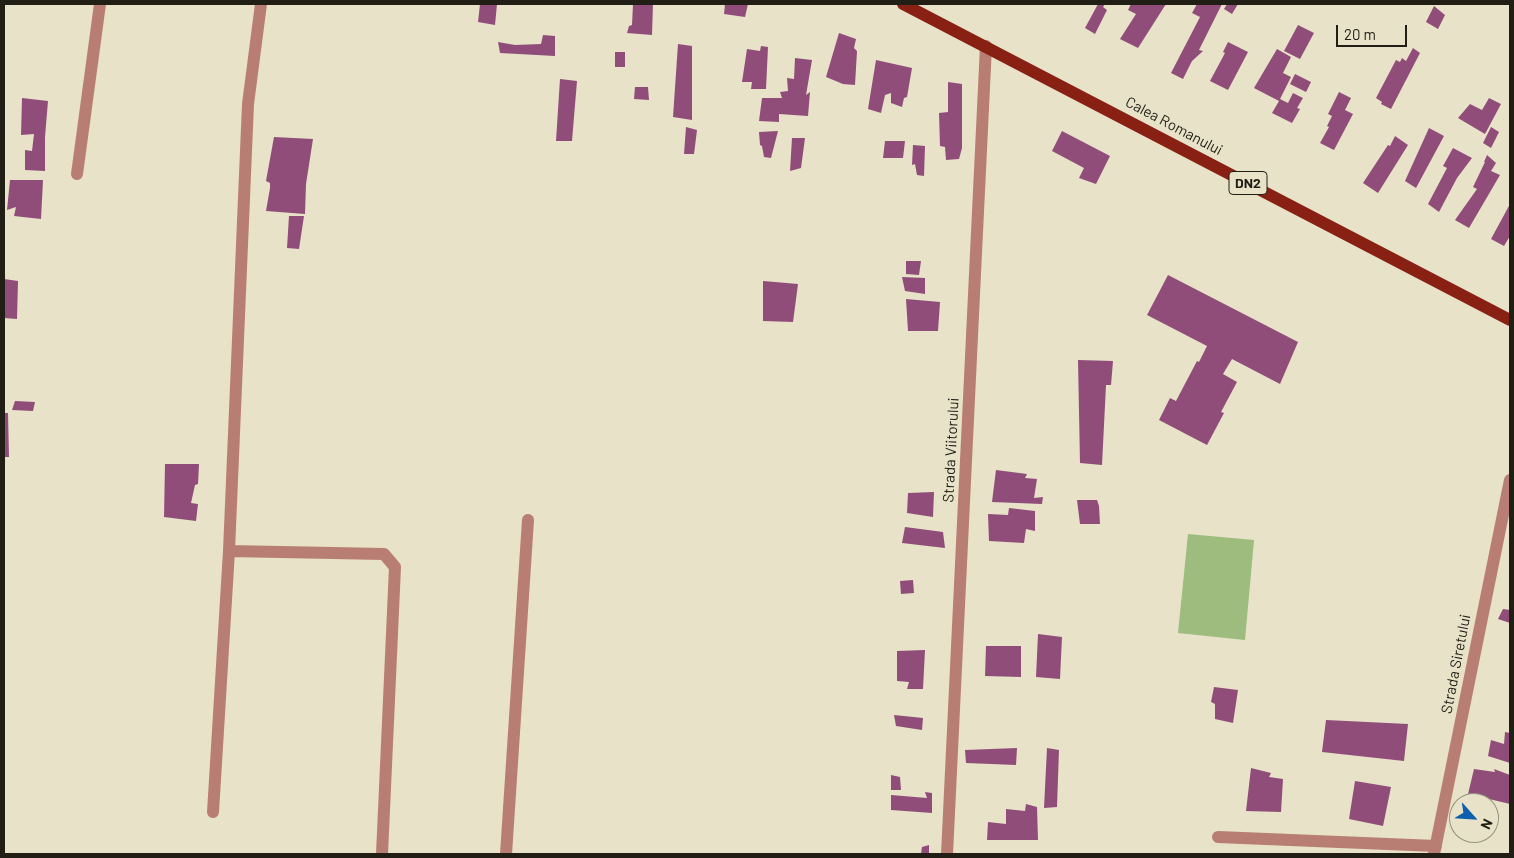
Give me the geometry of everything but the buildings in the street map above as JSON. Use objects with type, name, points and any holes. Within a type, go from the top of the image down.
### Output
[{"type":"main road","name":"Calea Romanului","points":[[909,5],[1510,320]]},
{"type":"street","points":[[77,174],[100,4]]},
{"type":"street","points":[[213,812],[229,551],[248,104],[261,4]]},
{"type":"street","name":"Strada Viitorului","points":[[947,854],[986,46]]},
{"type":"street","name":"Strada Siretului","points":[[1435,850],[1510,480]]},
{"type":"street","points":[[506,854],[528,520]]},
{"type":"street","points":[[229,551],[384,554],[395,567],[382,854]]},
{"type":"street","points":[[1218,837],[1435,850]]},
{"type":"green space","points":[[1188,534],[1254,540],[1245,640],[1178,633]]}]
